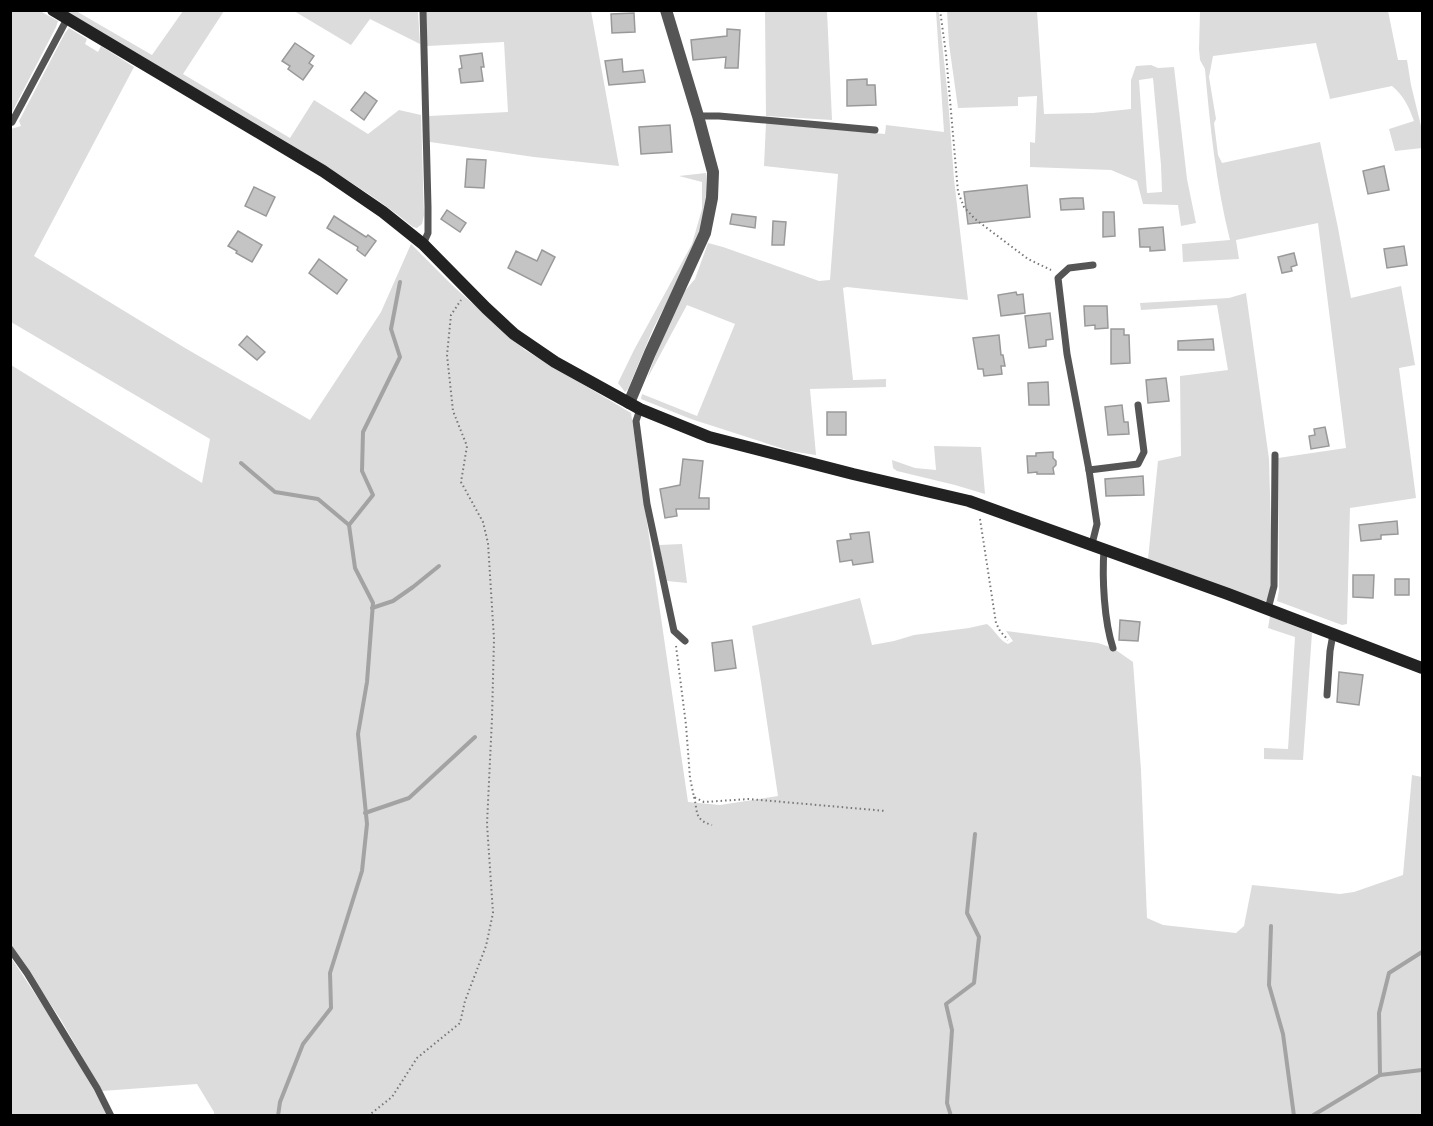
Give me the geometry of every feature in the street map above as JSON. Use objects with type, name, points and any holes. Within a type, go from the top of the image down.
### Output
[{"type":"street","points":[[53,10],[323,171],[383,212],[423,244],[514,334],[555,362],[634,406],[709,437],[774,455],[979,504],[1268,609],[1422,668]]},
{"type":"street","points":[[634,406],[650,353],[705,233],[712,198],[712,172],[698,116],[666,10]]},
{"type":"lane","points":[[423,10],[428,207],[428,233],[423,244]]},
{"type":"lane","points":[[12,122],[67,18]]},
{"type":"lane","points":[[698,116],[875,130]]},
{"type":"lane","points":[[1092,544],[1097,524],[1067,354],[1058,278],[1069,268],[1093,265]]},
{"type":"lane","points":[[1089,470],[1138,464],[1144,452],[1138,405]]},
{"type":"lane","points":[[634,406],[647,504],[674,632],[685,641]]},
{"type":"lane","points":[[1268,609],[1274,586],[1275,455]]},
{"type":"lane","points":[[1104,549],[1103,567],[1108,633],[1113,648]]},
{"type":"lane","points":[[1327,695],[1333,634]]},
{"type":"lane","points":[[10,949],[97,1088],[111,1116]]},
{"type":"path","points":[[940,10],[958,192],[964,207],[975,219],[1019,253],[1061,275]]},
{"type":"path","points":[[368,1116],[392,1097],[417,1058],[460,1023],[465,1001],[486,946],[493,913],[487,824],[494,639],[488,543],[483,522],[461,482],[466,446],[453,411],[447,355],[451,315],[468,290]]},
{"type":"path","points":[[979,504],[996,623],[1008,640]]},
{"type":"path","points":[[674,632],[687,725],[690,778],[699,819],[712,825]]},
{"type":"path","points":[[694,797],[704,802],[749,799],[886,811]]},
{"type":"shaded area","points":[[11,10],[40,11],[58,21],[11,114]]},
{"type":"shaded area","points":[[68,11],[76,11],[152,55],[183,11],[224,11],[183,74],[290,138],[314,100],[368,134],[399,110],[421,115],[424,215],[422,224],[417,228],[413,227],[371,195]]},
{"type":"shaded area","points":[[294,11],[416,11],[418,12],[420,44],[370,19],[351,45]]},
{"type":"shaded area","points":[[426,11],[591,11],[619,166],[430,142],[429,116],[508,112],[504,42],[427,46]]},
{"type":"shaded area","points":[[765,11],[827,11],[832,120],[766,116]]},
{"type":"shaded area","points":[[936,11],[939,13],[968,300],[843,288],[853,380],[886,379],[886,387],[810,389],[816,455],[790,451],[691,419],[641,399],[642,394],[697,416],[735,324],[687,305],[647,379],[683,293],[695,279],[708,243],[819,281],[830,280],[838,174],[764,166],[766,123],[885,134],[886,125],[944,132]]},
{"type":"shaded area","points":[[947,11],[1037,11],[1044,114],[1093,113],[1131,109],[1131,80],[1136,66],[1174,67],[1187,179],[1196,223],[1181,226],[1178,205],[1143,204],[1137,181],[1111,170],[1030,167],[1030,142],[1035,143],[1037,96],[1018,97],[1018,106],[958,108]],"holes":[[[1153,78],[1162,192],[1147,193],[1139,80]]]},
{"type":"shaded area","points":[[1200,11],[1388,11],[1398,60],[1407,60],[1422,130],[1422,148],[1395,151],[1389,129],[1414,121],[1403,98],[1392,86],[1330,99],[1316,43],[1213,56],[1209,77],[1216,119],[1214,123],[1218,155],[1222,163],[1320,142],[1351,298],[1401,286],[1415,365],[1399,368],[1416,498],[1350,508],[1347,624],[1342,625],[1277,601],[1279,590],[1278,458],[1346,448],[1318,223],[1236,240],[1239,259],[1183,262],[1182,244],[1230,240],[1217,176],[1205,69],[1200,60]]},
{"type":"shaded area","points":[[69,28],[87,39],[85,44],[98,52],[101,46],[134,67],[34,256],[185,348],[310,420],[381,312],[411,244],[454,287],[525,350],[631,413],[688,802],[720,805],[778,796],[752,626],[860,598],[872,645],[914,635],[987,624],[1008,644],[1013,641],[1006,631],[1098,643],[1113,648],[1133,662],[1141,770],[1147,918],[1163,925],[1236,933],[1244,926],[1252,885],[1340,894],[1354,892],[1403,875],[1412,775],[1422,777],[1422,1115],[214,1116],[214,1112],[197,1084],[102,1091],[61,1020],[11,945],[11,365],[202,483],[210,439],[11,322],[11,129],[21,126],[19,121]]},
{"type":"shaded area","points":[[706,173],[706,206],[701,230],[625,392],[618,383],[692,244],[702,209],[702,182],[679,176]]},
{"type":"shaded area","points":[[1246,293],[1269,459],[1272,565],[1270,595],[1266,601],[1148,559],[1158,461],[1181,456],[1180,376],[1228,370],[1217,305],[1141,310],[1140,303],[1229,298]]},
{"type":"shaded area","points":[[934,446],[981,447],[985,494],[893,468],[892,460],[915,468],[936,470]]},
{"type":"shaded area","points":[[682,544],[687,583],[667,581],[659,545]]},
{"type":"shaded area","points":[[1270,616],[1312,633],[1303,760],[1264,759],[1264,748],[1288,749],[1295,637],[1268,628]]},
{"type":"shaded area","points":[[10,956],[61,1033],[108,1115],[11,1115]]},
{"type":"building","points":[[634,13],[635,32],[612,33],[611,14]]},
{"type":"building","points":[[727,29],[740,30],[738,68],[725,68],[726,57],[693,60],[691,40],[727,36]]},
{"type":"building","points":[[295,43],[314,56],[309,63],[313,66],[303,80],[288,69],[290,66],[282,61]]},
{"type":"building","points":[[482,53],[483,81],[461,83],[460,56]]},
{"type":"building","points":[[622,59],[623,72],[643,70],[645,82],[609,85],[605,61]]},
{"type":"building","points":[[867,79],[867,85],[875,85],[876,105],[847,106],[847,80]]},
{"type":"building","points":[[365,92],[377,101],[364,120],[351,110]]},
{"type":"building","points":[[670,125],[672,152],[641,154],[639,127]]},
{"type":"building","points":[[467,159],[486,160],[484,188],[465,187]]},
{"type":"building","points":[[1384,166],[1389,190],[1368,194],[1363,171]]},
{"type":"building","points":[[1027,185],[1030,217],[968,224],[964,192]]},
{"type":"building","points":[[254,187],[275,197],[266,216],[245,206]]},
{"type":"building","points":[[1083,198],[1084,209],[1061,210],[1060,199]]},
{"type":"building","points":[[447,210],[466,223],[460,232],[441,219]]},
{"type":"building","points":[[1103,212],[1114,212],[1115,236],[1103,237]]},
{"type":"building","points":[[732,214],[756,217],[755,228],[730,224]]},
{"type":"building","points":[[334,216],[376,241],[365,256],[357,250],[358,247],[327,228]]},
{"type":"building","points":[[773,221],[786,222],[784,245],[772,245]]},
{"type":"building","points":[[1163,227],[1165,250],[1150,251],[1150,247],[1140,247],[1139,229]]},
{"type":"building","points":[[238,231],[262,245],[252,262],[228,246]]},
{"type":"building","points":[[1404,246],[1407,265],[1387,268],[1384,249]]},
{"type":"building","points":[[542,250],[555,257],[541,285],[508,268],[516,251],[537,261]]},
{"type":"building","points":[[1294,253],[1297,265],[1291,267],[1292,271],[1282,273],[1278,257]]},
{"type":"building","points":[[319,259],[347,280],[337,294],[309,273]]},
{"type":"building","points":[[1016,292],[1017,295],[1023,294],[1025,313],[1001,316],[998,295]]},
{"type":"building","points":[[1084,306],[1107,306],[1108,328],[1095,329],[1095,325],[1085,326]]},
{"type":"building","points":[[1050,313],[1053,339],[1046,340],[1046,346],[1029,348],[1025,316]]},
{"type":"building","points":[[1111,329],[1124,329],[1124,335],[1129,335],[1130,363],[1111,364]]},
{"type":"building","points":[[999,335],[1001,355],[1003,355],[1005,366],[1001,366],[1002,374],[984,376],[983,369],[978,369],[973,338]]},
{"type":"building","points":[[247,336],[265,352],[257,360],[239,345]]},
{"type":"building","points":[[1213,339],[1214,350],[1178,350],[1178,341]]},
{"type":"building","points":[[1166,378],[1169,401],[1148,403],[1146,380]]},
{"type":"building","points":[[1048,382],[1049,405],[1029,405],[1028,383]]},
{"type":"building","points":[[1122,405],[1124,422],[1128,422],[1129,434],[1108,435],[1105,407]]},
{"type":"building","points":[[827,412],[846,412],[846,435],[827,435]]},
{"type":"building","points":[[1325,427],[1329,446],[1311,449],[1309,436],[1315,435],[1314,429]]},
{"type":"building","points":[[1053,452],[1053,458],[1056,461],[1053,468],[1054,474],[1028,473],[1027,456]]},
{"type":"building","points":[[683,459],[703,461],[699,498],[709,498],[709,509],[676,509],[677,516],[665,518],[660,489],[680,485]]},
{"type":"building","points":[[1143,476],[1144,495],[1106,496],[1105,479]]},
{"type":"building","points":[[1397,521],[1398,534],[1381,535],[1381,539],[1361,541],[1359,525]]},
{"type":"building","points":[[869,532],[873,562],[853,565],[852,560],[840,562],[837,541],[851,539],[850,534]]},
{"type":"building","points":[[1353,575],[1374,575],[1373,598],[1353,597]]},
{"type":"building","points":[[1395,579],[1409,579],[1409,595],[1395,595]]},
{"type":"building","points":[[1120,620],[1140,622],[1138,641],[1119,640]]},
{"type":"building","points":[[732,640],[736,668],[715,671],[712,643]]},
{"type":"building","points":[[1339,672],[1363,675],[1359,705],[1337,702]]},
{"type":"waterway","points":[[278,1116],[280,1102],[303,1044],[331,1008],[330,973],[362,871],[367,824],[358,734],[367,682],[373,603],[355,568],[349,525],[373,495],[362,471],[363,432],[400,357],[391,329],[400,282]]},
{"type":"waterway","points":[[241,463],[275,492],[318,499],[349,525]]},
{"type":"waterway","points":[[372,608],[393,601],[439,566]]},
{"type":"waterway","points":[[365,813],[409,798],[475,737]]},
{"type":"waterway","points":[[951,1116],[947,1103],[952,1030],[946,1004],[974,983],[979,937],[967,913],[975,834]]},
{"type":"waterway","points":[[1271,926],[1269,985],[1283,1034],[1294,1116]]},
{"type":"waterway","points":[[1312,1116],[1380,1075],[1379,1013],[1389,973],[1422,952]]},
{"type":"waterway","points":[[1380,1075],[1422,1070]]}]
